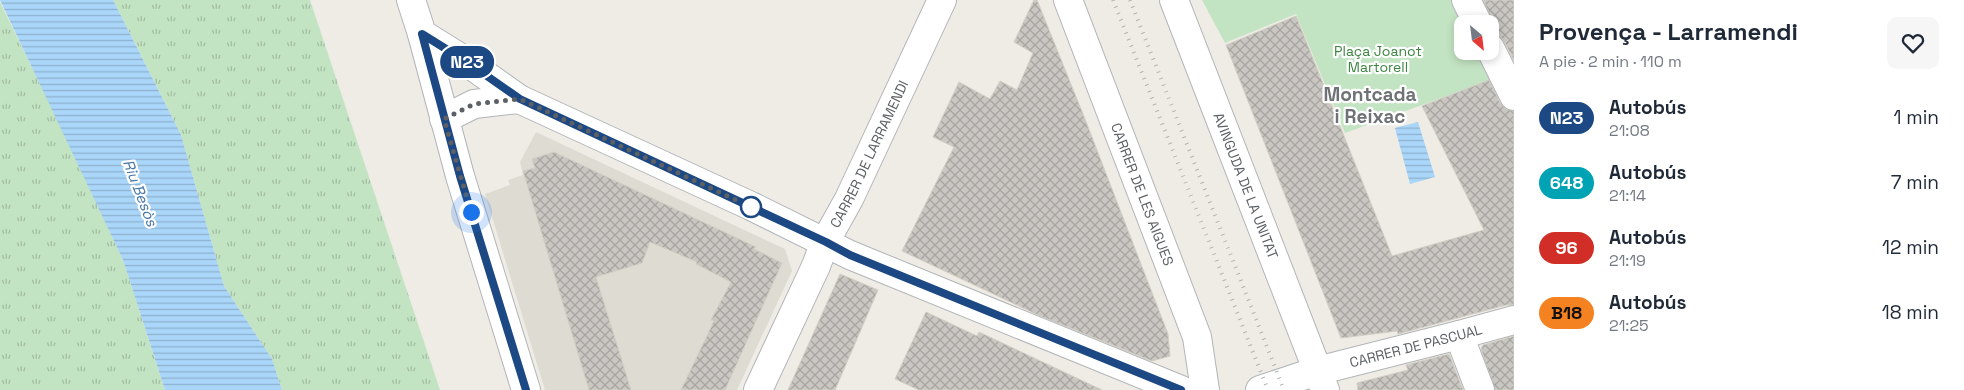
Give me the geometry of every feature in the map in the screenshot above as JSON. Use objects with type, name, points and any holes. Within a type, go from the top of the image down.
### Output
[{"type":"street","points":[[411,0],[460,176],[526,390]]},
{"type":"street","name":"CARRER DE LARRAMENDI","points":[[758,390],[826,242],[849,199],[942,0]]},
{"type":"street","name":"CARRER DE LES AIGUES","points":[[1068,0],[1197,337],[1205,390]]},
{"type":"street","name":"AVINGUDA DE LA UNITAT","points":[[1174,0],[1321,380]]},
{"type":"street","points":[[1466,0],[1474,15]]},
{"type":"street","points":[[422,34],[467,62],[520,99],[850,255],[1181,390]]},
{"type":"street","points":[[1496,60],[1514,96]]},
{"type":"street","points":[[444,119],[474,104],[520,99]]},
{"type":"street","name":"CARRER DE PASCUAL","points":[[1260,390],[1321,380],[1514,320]]},
{"type":"street","points":[[1459,336],[1480,390]]},
{"type":"shaded area","points":[[536,132],[785,249],[792,271],[737,390],[545,390],[485,194],[510,185],[508,180],[523,175],[520,162]]},
{"type":"green space","points":[[113,0],[310,0],[440,390],[282,390],[272,359],[224,286],[181,135]]},
{"type":"green space","name":"Plaça Joanot Martorell","points":[[1202,0],[1455,0],[1462,15],[1454,15],[1454,60],[1485,60],[1493,79],[1345,133],[1296,14],[1225,43]]},
{"type":"green space","points":[[0,2],[123,260],[165,390],[0,390]]},
{"type":"water","name":"Riu Besòs","points":[[0,0],[113,0],[181,135],[224,286],[272,359],[282,390],[165,390],[123,260]]},
{"type":"water","points":[[1418,122],[1435,177],[1410,184],[1395,128]]},
{"type":"building","points":[[1034,0],[1037,0],[1085,119],[1168,334],[1170,356],[1152,361],[1038,315],[902,251],[954,147],[933,137],[959,82],[990,99],[1000,81],[1017,90],[1033,53],[1014,42]]},
{"type":"building","points":[[1483,0],[1514,0],[1514,61],[1499,35],[1499,15],[1490,15]]},
{"type":"building","points":[[1296,16],[1392,256],[1484,230],[1422,106],[1489,80],[1500,103],[1506,109],[1514,111],[1514,305],[1506,305],[1398,334],[1397,331],[1341,338],[1226,45]]},
{"type":"building","points":[[554,152],[756,247],[754,249],[782,263],[725,390],[681,390],[714,321],[711,320],[731,282],[696,264],[697,262],[650,242],[642,263],[596,277],[631,390],[589,390],[523,171],[535,168],[532,159]]},
{"type":"building","points":[[840,274],[878,290],[835,390],[788,390]]},
{"type":"building","points":[[926,312],[977,336],[979,332],[1102,390],[919,390],[895,379]]},
{"type":"building","points":[[1514,336],[1514,390],[1495,390],[1481,349],[1483,345]]},
{"type":"building","points":[[1449,354],[1463,390],[1358,390],[1357,383],[1408,370],[1406,365]]},
{"type":"railway","points":[[1113,0],[1268,390]]},
{"type":"railway","points":[[1130,0],[1284,390]]},
{"type":"bus line","name":"N23","points":[[526,390],[460,176],[422,34],[467,62],[520,99],[733,198],[850,255],[1181,390]]},
{"type":"district","name":"Montcada i Reixac","points":[[1370,105]]},
{"type":"route","points":[[471,212],[444,119],[474,104],[520,99],[751,207]]}]
